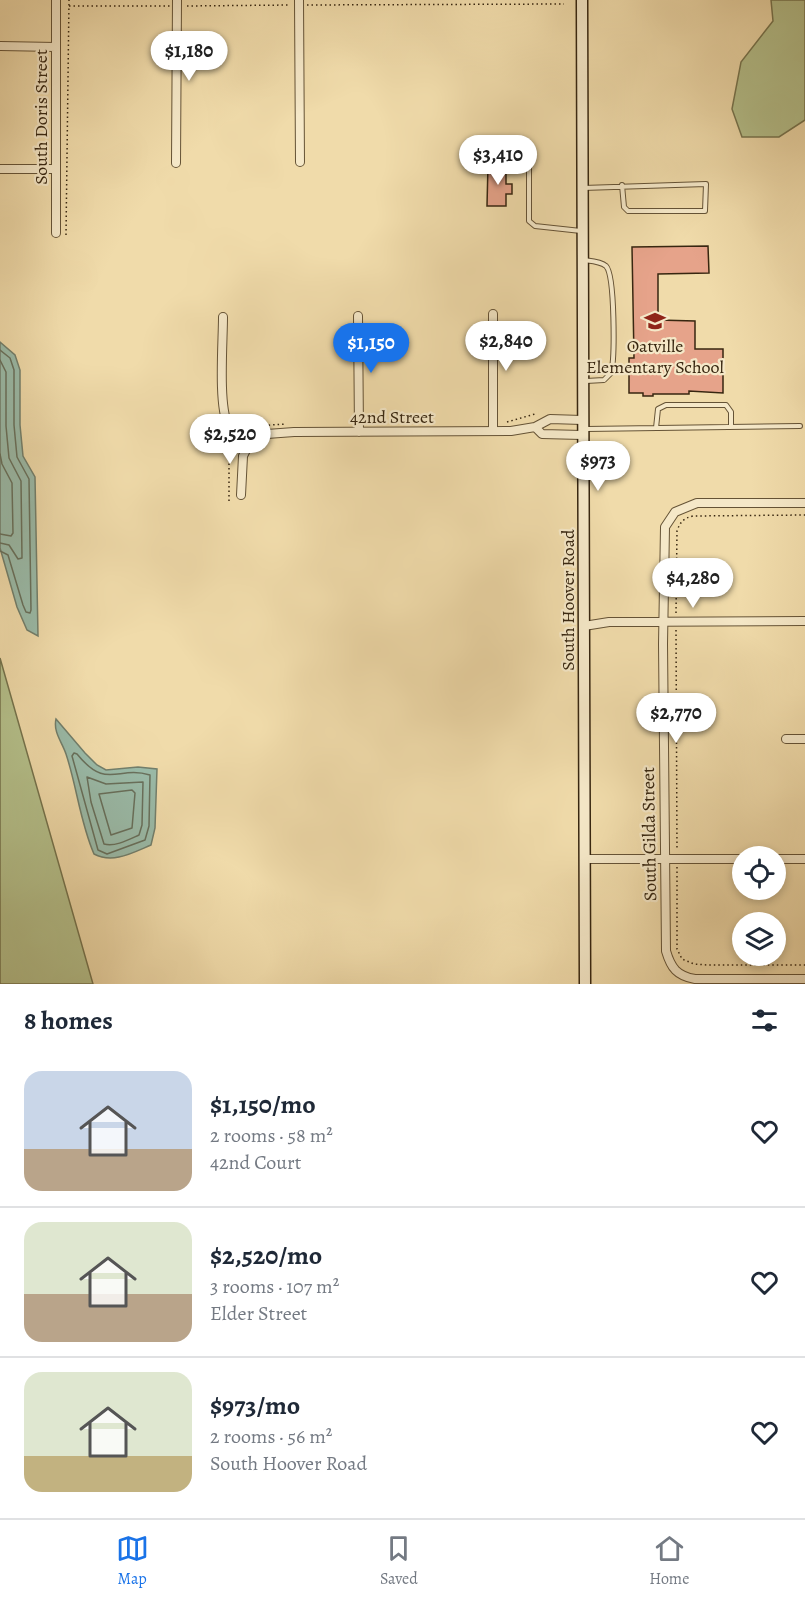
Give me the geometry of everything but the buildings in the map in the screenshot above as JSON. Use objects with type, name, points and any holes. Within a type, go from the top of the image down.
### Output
[{"type":"street","name":"South Doris Street","points":[[56,0],[56,233]]},
{"type":"street","name":"South Hoover Road","points":[[582,0],[585,984]]},
{"type":"street","points":[[299,2],[300,162]]},
{"type":"street","points":[[176,163],[177,3]]},
{"type":"street","points":[[0,46],[56,47]]},
{"type":"street","points":[[0,169],[56,169]]},
{"type":"street","points":[[493,314],[493,431]]},
{"type":"street","points":[[358,316],[359,432]]},
{"type":"street","points":[[223,317],[224,410],[228,426],[239,437],[250,442],[243,456],[241,495]]},
{"type":"street","name":"42nd Street","points":[[250,442],[267,434],[493,431],[535,427],[550,419],[582,428]]},
{"type":"street","name":"42nd Street","points":[[535,427],[542,434],[582,428]]},
{"type":"street","name":"South Gilda Street","points":[[805,503],[697,503],[682,508],[670,518],[663,534],[666,951],[673,970],[695,979],[805,978]]},
{"type":"street","points":[[584,626],[609,622],[805,621]]},
{"type":"street","points":[[786,740],[805,739]]},
{"type":"street","points":[[585,859],[732,859]]},
{"type":"street","points":[[786,859],[805,859]]},
{"type":"lane","points":[[528,156],[529,221],[535,226],[582,231]]},
{"type":"lane","points":[[582,188],[622,185],[706,184],[705,211],[628,211],[624,207],[622,185]]},
{"type":"lane","points":[[582,260],[604,264],[610,274],[612,367],[611,373],[604,380],[582,381]]},
{"type":"lane","points":[[656,428],[658,409],[666,405],[726,405],[732,412],[731,427]]},
{"type":"lane","points":[[582,428],[800,426]]},
{"type":"path","points":[[66,235],[69,0]]},
{"type":"path","points":[[392,0],[392,5]]},
{"type":"path","points":[[69,6],[299,2],[392,5],[564,4]]},
{"type":"path","points":[[805,515],[693,516],[686,518],[680,523],[677,531],[676,622],[677,949],[682,959],[694,964],[805,965]]},
{"type":"green space","points":[[771,0],[805,0],[805,120],[779,137],[742,137],[732,109],[741,62],[773,21]]},
{"type":"green space","points":[[0,658],[93,984],[0,984]]},
{"type":"water","points":[[0,342],[15,355],[20,370],[20,425],[23,456],[35,477],[38,636],[27,630],[17,607],[0,548]]},
{"type":"water","points":[[56,719],[85,753],[106,770],[138,767],[157,769],[155,828],[151,845],[115,858],[94,854],[85,830],[66,754],[57,733]]},
{"type":"place","name":"Oatville Elementary School","points":[[655,321]]}]
